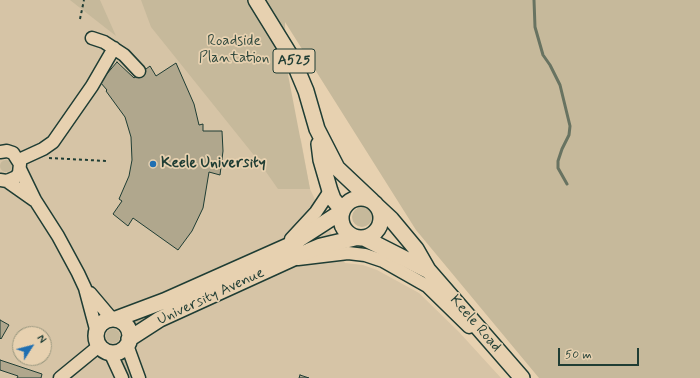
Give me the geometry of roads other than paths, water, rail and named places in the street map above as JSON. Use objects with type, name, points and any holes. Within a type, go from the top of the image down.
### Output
[{"type":"main road","name":"A525","points":[[256,0],[293,60],[306,91],[317,129],[321,160],[330,191],[333,199],[342,211]]},
{"type":"main road","name":"A525","points":[[317,129],[337,168],[391,219],[416,249],[428,270]]},
{"type":"main road","points":[[366,198],[374,203],[381,216],[378,228],[375,233],[360,238],[343,227],[342,211],[353,200],[366,198]]},
{"type":"main road","name":"University Avenue","points":[[114,319],[164,301],[270,254],[309,235],[342,211]]},
{"type":"main road","name":"A525","points":[[360,238],[428,270]]},
{"type":"main road","name":"University Avenue","points":[[128,342],[160,318],[295,259],[321,246],[360,238]]},
{"type":"main road","name":"Keele Road","points":[[428,270],[522,378]]},
{"type":"main road","points":[[114,319],[127,327],[128,342],[122,350],[102,344],[102,323],[114,319]]},
{"type":"street","points":[[92,38],[114,48],[124,55],[139,71]]},
{"type":"street","points":[[4,180],[16,177],[19,164],[53,142],[92,86],[114,48]]},
{"type":"street","points":[[0,152],[13,153],[35,200],[58,236],[85,288],[102,344],[122,378]]},
{"type":"street","points":[[4,180],[35,200]]},
{"type":"street","name":"University Avenue","points":[[270,254],[296,235],[316,212],[330,191]]},
{"type":"street","name":"University Avenue","points":[[295,259],[348,253],[365,255],[383,261],[427,286],[468,327],[483,332]]},
{"type":"street","points":[[85,288],[114,319]]},
{"type":"street","points":[[128,342],[139,378]]},
{"type":"street","points":[[60,378],[102,344]]},
{"type":"waterway","points":[[534,0],[535,27],[543,55],[560,85],[570,126],[569,135],[558,161],[558,168],[567,184]]},
{"type":"place","name":"Keele University","points":[[153,164]]},
{"type":"park label","name":"Roadside Plantation","points":[[234,50]]}]
